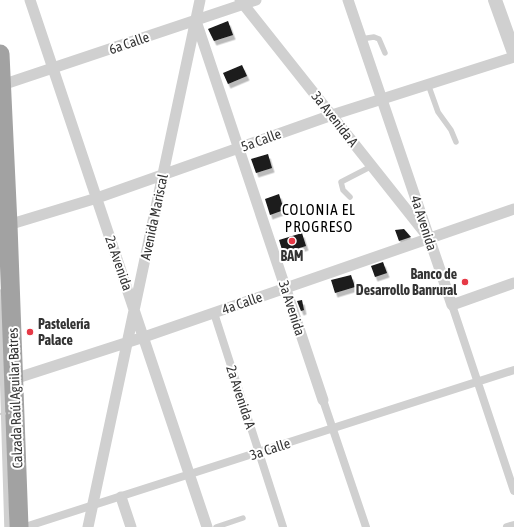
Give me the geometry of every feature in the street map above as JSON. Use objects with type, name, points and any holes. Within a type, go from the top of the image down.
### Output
[{"type":"highway","name":"Calzada Raúl Aguilar Batres","points":[[0,54],[19,527]]},
{"type":"street","name":"2a Avenida","points":[[30,0],[207,527]]},
{"type":"street","name":"Avenida Mariscal","points":[[88,527],[200,0]]},
{"type":"street","name":"6a Calle","points":[[2,85],[196,20],[242,2],[256,0]]},
{"type":"street","name":"4a Avenida","points":[[348,0],[381,100],[418,202],[429,239],[514,491]]},
{"type":"street","points":[[495,0],[514,53]]},
{"type":"street","name":"3a Avenida A","points":[[242,2],[429,239]]},
{"type":"street","name":"3a Avenida","points":[[196,20],[366,527]]},
{"type":"street","name":"5a Calle","points":[[8,225],[97,198],[332,115],[514,57]]},
{"type":"street","name":"4a Calle","points":[[14,379],[144,337],[514,209]]},
{"type":"street","points":[[452,305],[514,282]]},
{"type":"street","name":"2a Avenida A","points":[[214,313],[283,527]]},
{"type":"street","name":"3a Calle","points":[[25,527],[514,370]]},
{"type":"street","points":[[121,497],[131,527]]},
{"type":"street","points":[[507,527],[514,525]]},
{"type":"lane","points":[[361,39],[374,37],[379,39],[385,53]]},
{"type":"lane","points":[[428,84],[438,112],[451,130],[456,142]]},
{"type":"lane","points":[[350,197],[341,187],[341,182],[372,166]]},
{"type":"lane","points":[[0,292],[7,527]]},
{"type":"lane","points":[[216,527],[244,518]]},
{"type":"path","points":[[0,414],[22,412]]},
{"type":"building","points":[[228,21],[233,35],[214,41],[208,29]]},
{"type":"building","points":[[242,65],[247,76],[228,84],[223,73]]},
{"type":"building","points":[[268,154],[272,168],[256,173],[251,159]]},
{"type":"building","points":[[279,194],[284,210],[270,215],[265,199]]},
{"type":"building","points":[[404,229],[411,237],[399,241],[395,230]]},
{"type":"building","points":[[302,233],[306,246],[283,253],[279,240]]},
{"type":"building","points":[[383,262],[387,273],[375,277],[371,266]]},
{"type":"building","points":[[351,275],[355,287],[335,293],[331,280]]},
{"type":"building","points":[[302,300],[304,310],[301,311],[297,301]]},
{"type":"place","name":"BAM","points":[[292,241]]},
{"type":"place","name":"Banco de Desarrollo Banrural","points":[[465,282]]},
{"type":"place","name":"Pastelería Palace","points":[[30,332]]},
{"type":"district","name":"COLONIA EL PROGRESO","points":[[319,218]]}]
